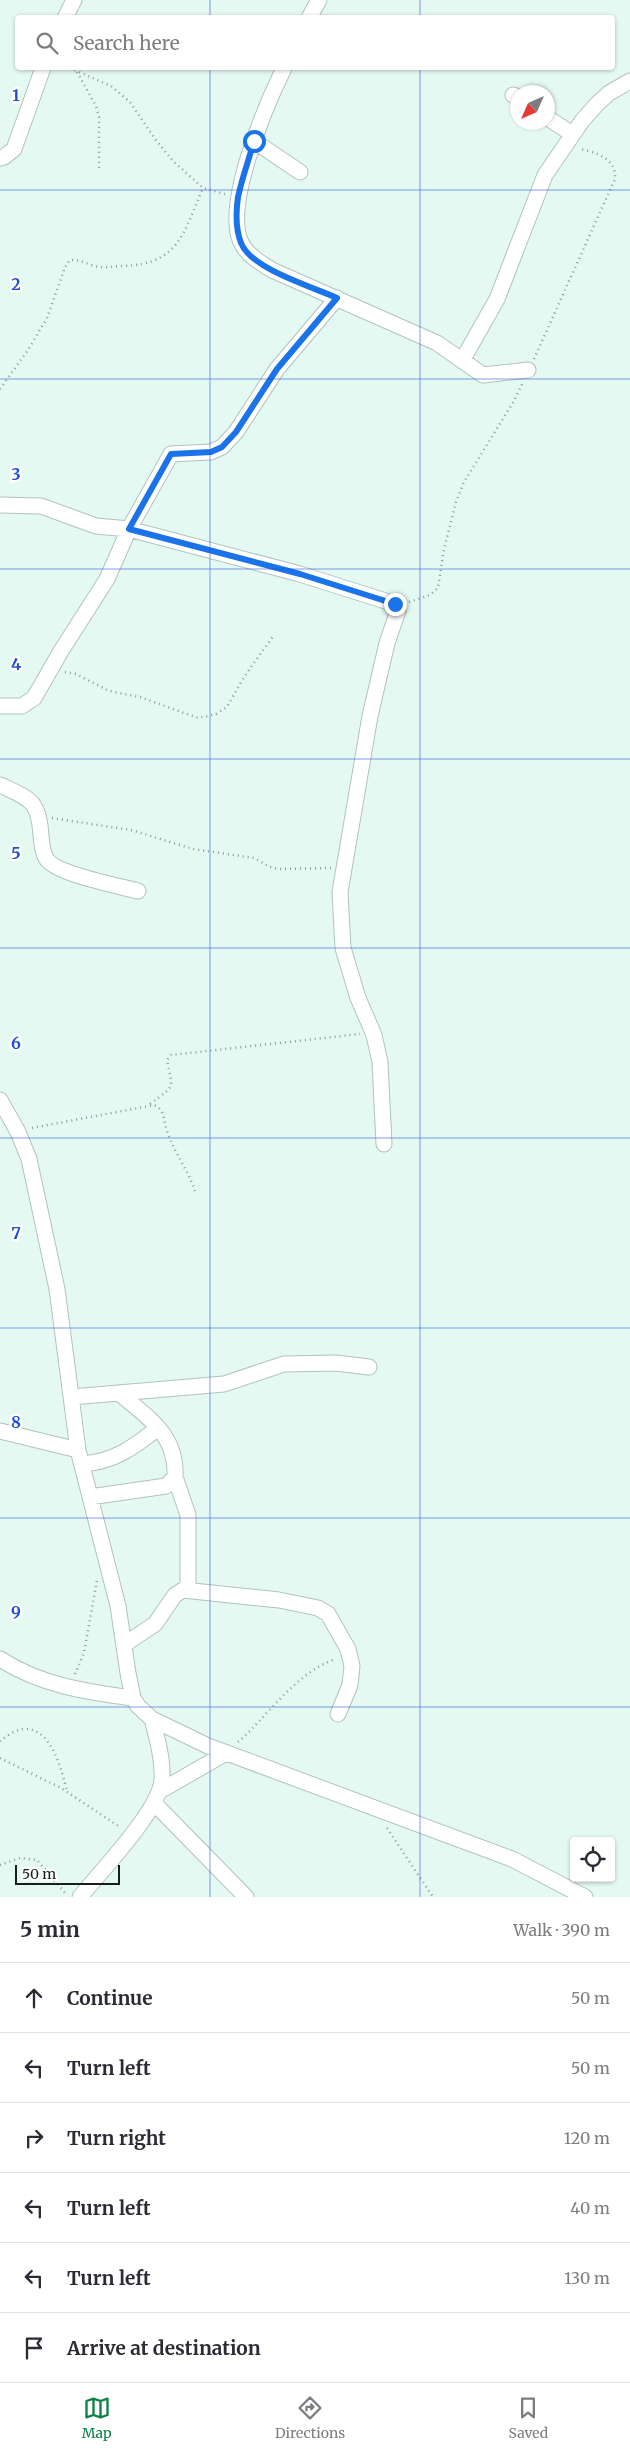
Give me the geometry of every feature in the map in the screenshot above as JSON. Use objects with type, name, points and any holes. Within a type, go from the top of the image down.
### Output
[{"type":"street","points":[[66,15],[74,0]]},
{"type":"street","points":[[311,15],[319,0]]},
{"type":"street","points":[[0,158],[4,157],[14,148],[42,70]]},
{"type":"street","points":[[283,70],[254,141],[238,198],[237,227],[241,244],[251,257],[272,270],[410,330],[463,359],[484,375],[528,370]]},
{"type":"street","points":[[463,359],[497,299],[545,175],[572,134],[609,92],[630,81]]},
{"type":"street","points":[[555,123],[572,134]]},
{"type":"street","points":[[254,141],[300,172]]},
{"type":"street","points":[[0,706],[22,706],[34,698],[107,579],[129,529],[171,454],[211,452],[222,447],[236,432],[277,369],[337,298]]},
{"type":"street","points":[[0,505],[41,506],[96,526],[129,529],[300,574],[395,604],[398,610],[387,643],[370,716],[340,892],[343,948],[358,998],[374,1035],[380,1070],[384,1144]]},
{"type":"street","points":[[0,785],[27,798],[40,816],[42,845],[46,859],[52,865],[68,872],[138,891]]},
{"type":"street","points":[[0,1100],[18,1132],[29,1159],[49,1245],[80,1457],[118,1606],[133,1698],[138,1706],[152,1719],[226,1753],[512,1859],[585,1897]]},
{"type":"street","points":[[72,1397],[224,1384],[284,1364],[336,1363],[369,1368]]},
{"type":"street","points":[[119,1393],[158,1428],[168,1440],[173,1452],[175,1477],[188,1515],[188,1589]]},
{"type":"street","points":[[0,1431],[99,1463],[121,1455],[158,1428]]},
{"type":"street","points":[[90,1496],[166,1486],[175,1477]]},
{"type":"street","points":[[125,1644],[154,1624],[175,1595],[188,1589],[279,1600],[318,1608],[332,1618],[351,1656],[352,1676],[338,1714]]},
{"type":"street","points":[[0,1659],[36,1678],[66,1686],[133,1698]]},
{"type":"street","points":[[152,1719],[161,1766],[157,1797],[246,1897]]},
{"type":"street","points":[[80,1897],[131,1834],[157,1797],[226,1753]]},
{"type":"path","points":[[76,71],[96,106],[99,117],[99,169]]},
{"type":"path","points":[[76,71],[111,86],[130,102],[155,139],[173,161],[203,188],[238,198]]},
{"type":"path","points":[[0,389],[28,350],[46,318],[65,267],[70,260],[77,260],[98,267],[140,265],[154,262],[173,249],[182,235],[203,188]]},
{"type":"path","points":[[51,670],[76,674],[109,691],[140,697],[198,718],[216,714],[227,707],[250,669],[274,635]]},
{"type":"path","points":[[40,816],[131,830],[193,849],[254,858],[270,867],[278,869],[308,870],[345,866]]},
{"type":"path","points":[[18,1132],[150,1104],[172,1088],[173,1083],[166,1060],[171,1055],[333,1036],[374,1035]]},
{"type":"path","points":[[150,1104],[159,1107],[163,1112],[166,1130],[191,1177],[196,1191]]},
{"type":"path","points":[[66,1686],[80,1666],[84,1653],[93,1597],[105,1558]]},
{"type":"path","points":[[226,1753],[300,1681],[332,1660],[351,1656]]},
{"type":"path","points":[[0,1740],[24,1729],[32,1730],[42,1737],[52,1747],[58,1759],[68,1792]]},
{"type":"path","points":[[0,1758],[68,1792],[131,1834]]},
{"type":"path","points":[[375,1808],[401,1852],[433,1897]]},
{"type":"path","points":[[0,1865],[20,1858],[29,1857],[37,1860],[50,1873],[68,1897]]},
{"type":"route","points":[[254,141],[238,198],[237,227],[241,244],[251,257],[272,270],[337,298],[277,369],[236,432],[222,447],[211,452],[177,452],[171,454],[129,529],[199,549],[300,574],[395,604]]}]
